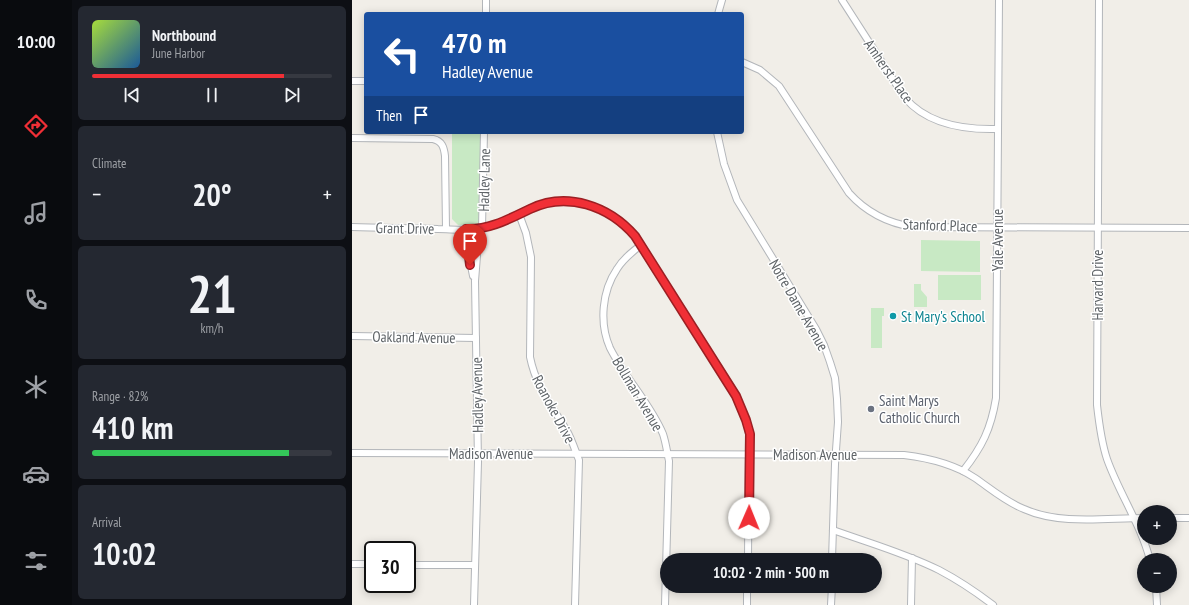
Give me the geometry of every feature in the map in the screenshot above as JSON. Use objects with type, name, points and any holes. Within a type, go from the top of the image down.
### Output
[{"type":"street","points":[[486,0],[486,12]]},
{"type":"street","points":[[719,12],[722,0]]},
{"type":"street","name":"Amherst Place","points":[[842,0],[905,98],[918,110],[929,117],[953,126],[979,130],[998,129]]},
{"type":"street","name":"Yale Avenue","points":[[963,471],[984,442],[996,398],[999,0]]},
{"type":"street","name":"Harvard Drive","points":[[1099,0],[1097,405],[1099,423],[1107,459],[1147,553]]},
{"type":"street","name":"Stanford Place","points":[[744,63],[760,70],[779,86],[849,193],[858,203],[869,211],[892,222],[913,226],[1189,228]]},
{"type":"street","points":[[352,81],[364,82]]},
{"type":"street","name":"Hadley Lane","points":[[482,228],[484,134]]},
{"type":"street","name":"Notre Dame Avenue","points":[[717,134],[724,164],[737,200],[810,319],[824,345],[835,378],[838,422],[832,553]]},
{"type":"street","points":[[352,138],[433,139],[440,142],[445,149],[446,229]]},
{"type":"street","name":"Grant Drive","points":[[352,227],[476,230],[507,220],[536,206],[567,201],[602,209],[621,221],[641,245],[736,396],[746,420],[750,434],[748,553]]},
{"type":"street","name":"Roanoke Drive","points":[[519,214],[526,232],[531,257],[530,357],[532,368],[541,391],[568,434],[577,453],[579,464],[575,605]]},
{"type":"street","name":"Hadley Avenue","points":[[466,229],[470,265],[475,281]]},
{"type":"street","name":"Hadley Avenue","points":[[474,605],[477,453],[475,281],[477,256],[476,230]]},
{"type":"street","name":"Bollman Avenue","points":[[641,245],[625,259],[610,280],[604,304],[604,325],[610,348],[659,426],[666,443],[669,461],[665,605]]},
{"type":"street","name":"Oakland Avenue","points":[[352,336],[476,338]]},
{"type":"street","name":"Madison Avenue","points":[[352,453],[904,455],[919,457],[950,465],[963,471],[1024,510],[1038,515],[1067,519],[1137,518]]},
{"type":"street","points":[[1177,518],[1189,518]]},
{"type":"street","points":[[833,530],[912,558],[962,583],[993,605]]},
{"type":"street","points":[[911,605],[912,558]]},
{"type":"street","points":[[352,564],[364,564]]},
{"type":"street","points":[[416,565],[475,565]]},
{"type":"street","points":[[746,605],[747,593]]},
{"type":"street","points":[[832,593],[832,605]]},
{"type":"street","points":[[1156,593],[1157,605]]},
{"type":"green space","points":[[452,134],[482,134],[481,219],[479,224],[458,225],[452,219]]},
{"type":"green space","points":[[921,240],[980,241],[980,272],[921,271]]},
{"type":"green space","points":[[938,275],[981,275],[981,300],[938,300]]},
{"type":"green space","points":[[914,284],[921,284],[921,290],[927,297],[927,307],[914,307]]},
{"type":"green space","points":[[871,308],[884,308],[884,316],[882,316],[882,348],[871,348]]},
{"type":"place","name":"St Mary's School","points":[[893,316]]},
{"type":"place","name":"Saint Marys Catholic Church","points":[[871,409]]},
{"type":"route","points":[[470,265],[466,229],[476,230],[494,225],[542,204],[567,201],[580,202],[602,209],[621,221],[635,236],[741,405],[750,434],[749,518]]}]
